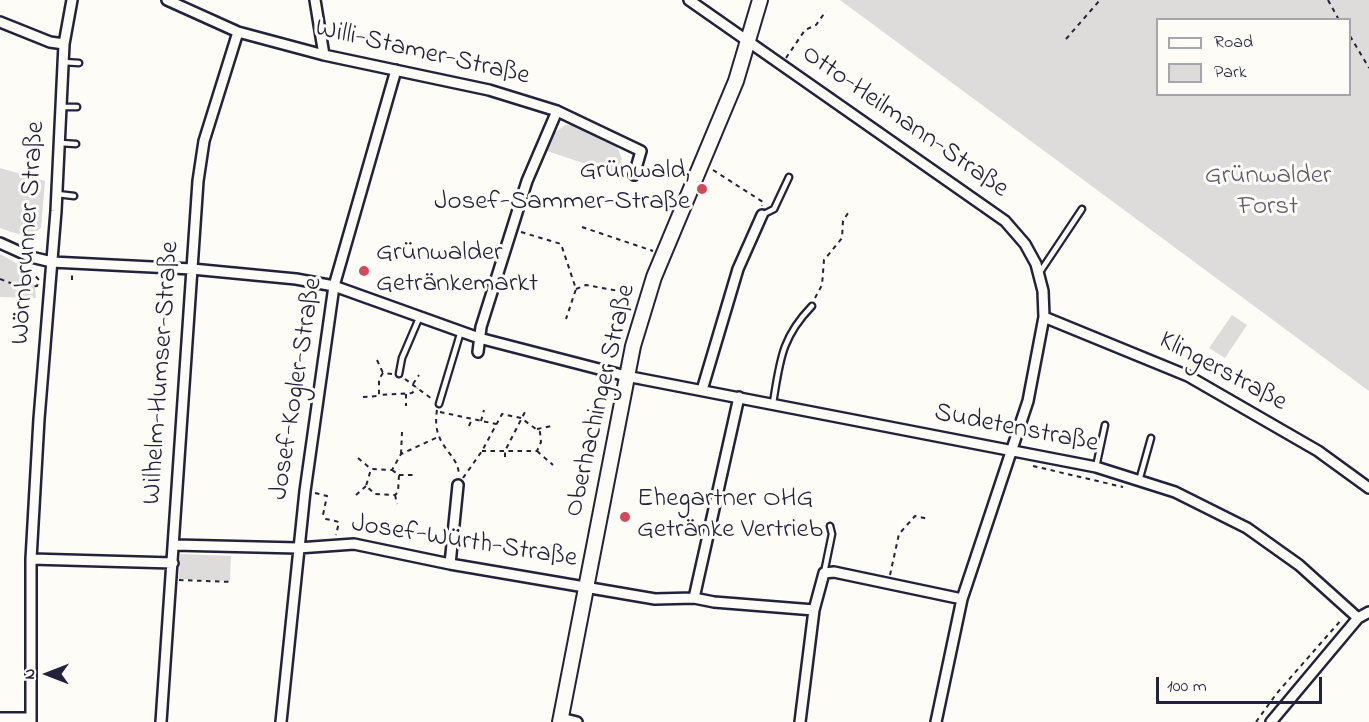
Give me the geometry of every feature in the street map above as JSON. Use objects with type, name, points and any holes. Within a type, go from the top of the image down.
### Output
[{"type":"main road","name":"Oberhachinger Straße","points":[[561,720],[626,376],[654,277],[722,117],[749,42],[760,0]]},
{"type":"street","name":"Wörnbrunner Straße","points":[[31,720],[31,559],[39,419],[57,194],[64,44],[72,0]]},
{"type":"street","name":"Willi-Stamer-Straße","points":[[167,0],[238,32],[324,55],[489,90],[557,111],[641,151],[634,175]]},
{"type":"street","points":[[315,0],[324,55]]},
{"type":"street","name":"Otto-Heilmann-Straße","points":[[690,0],[1005,221],[1025,244],[1038,274],[1043,291],[1044,316],[1028,401],[962,599],[936,722]]},
{"type":"street","points":[[0,22],[51,42],[64,44]]},
{"type":"street","name":"Wilhelm-Humser-Straße","points":[[161,722],[198,181],[204,141],[238,32]]},
{"type":"street","name":"Josef-Kogler-Straße","points":[[281,722],[298,548],[334,286],[396,70]]},
{"type":"street","points":[[478,352],[480,338],[513,229],[536,159],[557,111]]},
{"type":"street","points":[[702,390],[738,269],[762,215]]},
{"type":"street","name":"Sudetenstraße","points":[[0,243],[31,257],[52,262],[192,269],[296,279],[334,286],[480,338],[626,376],[1096,468],[1184,496],[1247,528],[1299,565],[1358,618]]},
{"type":"street","name":"Klingerstraße","points":[[1044,316],[1188,376],[1308,445],[1369,488]]},
{"type":"street","points":[[694,598],[739,397]]},
{"type":"street","points":[[450,564],[458,485]]},
{"type":"street","name":"Josef-Würth-Straße","points":[[174,544],[298,548],[354,544],[450,564],[655,599],[694,598],[714,602],[814,610]]},
{"type":"street","points":[[31,559],[173,563]]},
{"type":"street","points":[[800,722],[814,610],[824,573],[834,572],[962,599]]},
{"type":"street","points":[[1271,722],[1358,618],[1369,612]]},
{"type":"street","points":[[0,718],[31,720]]},
{"type":"street","points":[[561,720],[577,722]]},
{"type":"lane","points":[[63,62],[79,63]]},
{"type":"lane","points":[[62,107],[77,108]]},
{"type":"lane","points":[[60,143],[76,144]]},
{"type":"lane","points":[[762,215],[774,209],[789,177]]},
{"type":"lane","points":[[57,194],[74,196]]},
{"type":"lane","points":[[1038,274],[1083,208]]},
{"type":"lane","points":[[772,404],[783,347],[797,321],[812,306]]},
{"type":"lane","points":[[399,374],[402,358],[420,316]]},
{"type":"lane","points":[[439,404],[460,331]]},
{"type":"lane","points":[[1096,468],[1105,425]]},
{"type":"lane","points":[[1139,481],[1151,438]]},
{"type":"lane","points":[[824,573],[832,534],[830,526]]},
{"type":"path","points":[[1066,39],[1100,0]]},
{"type":"path","points":[[1328,0],[1339,18]]},
{"type":"path","points":[[781,65],[805,30],[816,25],[826,11]]},
{"type":"path","points":[[1351,38],[1369,68]]},
{"type":"path","points":[[711,168],[763,202],[762,215]]},
{"type":"path","points":[[596,170],[628,178],[634,175]]},
{"type":"path","points":[[812,306],[822,285],[824,260],[842,238],[843,221],[848,213]]},
{"type":"path","points":[[582,227],[655,251]]},
{"type":"path","points":[[513,229],[561,244],[576,289],[566,319]]},
{"type":"path","points":[[0,279],[21,287],[37,286],[39,280]]},
{"type":"path","points":[[576,289],[586,285],[634,294]]},
{"type":"path","points":[[377,360],[383,373]]},
{"type":"path","points":[[383,373],[399,374],[439,404],[438,437],[459,472],[458,485]]},
{"type":"path","points":[[379,395],[379,379],[383,373]]},
{"type":"path","points":[[413,384],[419,375]]},
{"type":"path","points":[[363,397],[412,393],[417,388]]},
{"type":"path","points":[[406,393],[406,406]]},
{"type":"path","points":[[481,421],[484,410]]},
{"type":"path","points":[[505,457],[505,451],[526,410]]},
{"type":"path","points":[[437,411],[496,424]]},
{"type":"path","points":[[458,485],[482,451],[502,414],[521,418],[537,429],[542,442],[537,451]]},
{"type":"path","points":[[470,426],[472,419]]},
{"type":"path","points":[[537,429],[552,426]]},
{"type":"path","points":[[392,470],[401,454],[402,432]]},
{"type":"path","points":[[401,454],[438,437]]},
{"type":"path","points":[[482,451],[537,451],[553,465]]},
{"type":"path","points":[[358,458],[372,469],[392,470],[399,475],[413,475]]},
{"type":"path","points":[[1030,465],[1126,488]]},
{"type":"path","points":[[356,495],[366,486],[372,469]]},
{"type":"path","points":[[395,495],[398,492],[399,475]]},
{"type":"path","points":[[366,486],[375,494],[395,495]]},
{"type":"path","points":[[395,495],[398,504]]},
{"type":"path","points":[[327,496],[323,515],[326,519],[339,522],[337,544]]},
{"type":"path","points":[[888,583],[899,534],[915,516],[929,519]]},
{"type":"path","points":[[171,580],[233,582]]},
{"type":"path","points":[[1335,611],[1342,619]]},
{"type":"path","points":[[1256,722],[1277,693],[1342,619],[1358,618]]},
{"type":"green space","name":"Grünwalder Forst","points":[[840,0],[1369,0],[1369,391]]},
{"type":"green space","points":[[565,125],[572,125],[617,147],[622,159],[616,174],[547,151],[552,135]]},
{"type":"green space","points":[[0,168],[45,181],[41,228],[36,232],[26,235],[0,228]]},
{"type":"green space","points":[[0,254],[26,270],[33,281],[36,298],[0,297]]},
{"type":"green space","points":[[1232,315],[1247,325],[1225,358],[1209,348]]},
{"type":"green space","points":[[180,554],[231,556],[230,581],[179,579]]},
{"type":"place","name":"Grünwald, Josef-Sammer-Straße","points":[[702,189]]},
{"type":"place","name":"Grünwalder Getränkemarkt","points":[[364,271]]},
{"type":"place","name":"Ehegartner OHG Getränke Vertrieb","points":[[625,517]]}]
